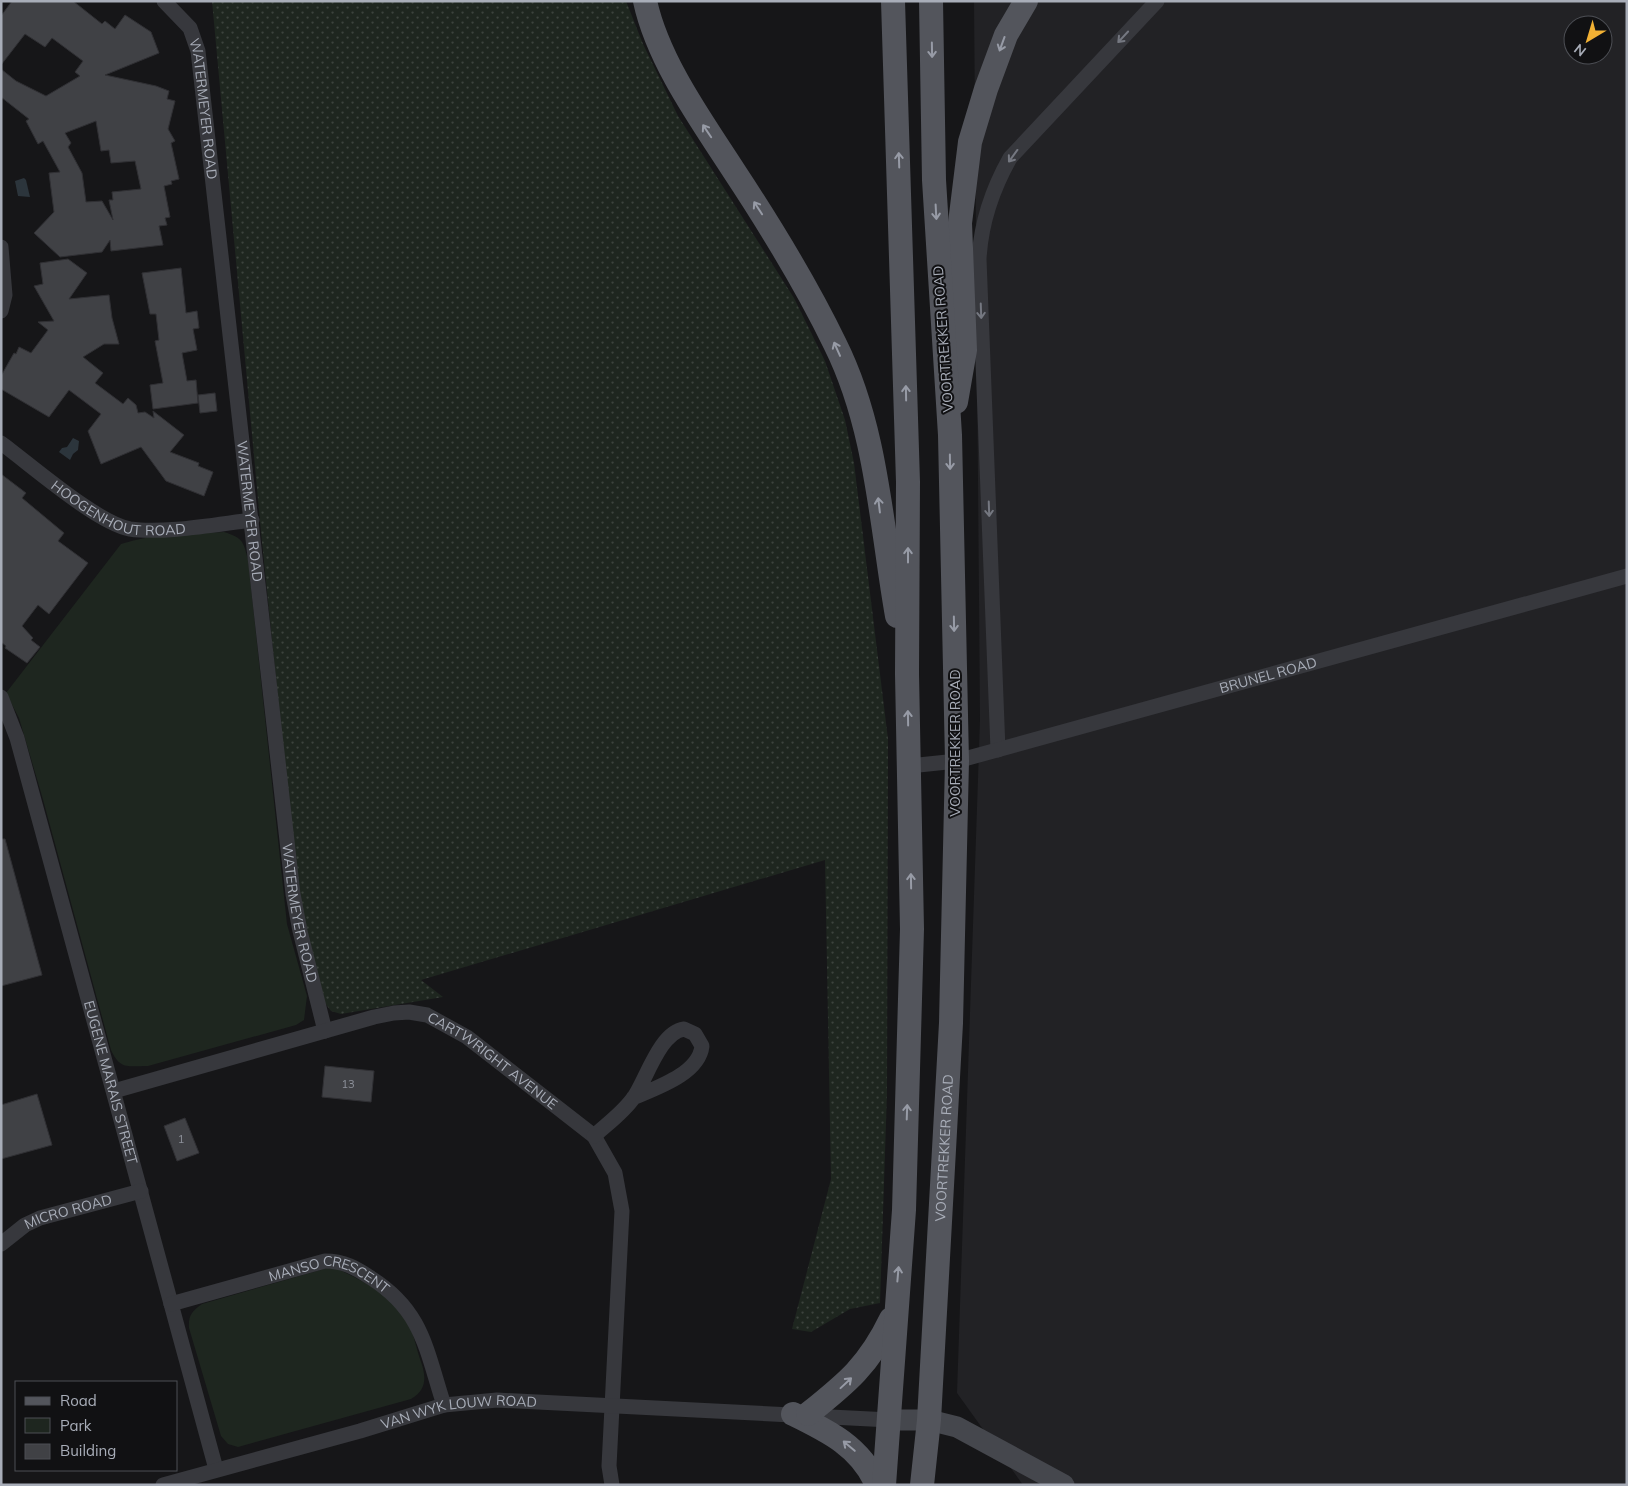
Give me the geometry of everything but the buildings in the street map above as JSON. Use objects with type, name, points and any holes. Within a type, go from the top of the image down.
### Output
[{"type":"main road","points":[[644,1],[665,55],[692,107],[783,247],[836,345],[854,388],[873,458],[884,545],[907,674]]},
{"type":"main road","points":[[884,1485],[890,1420],[895,1310],[904,1210],[911,958],[910,766],[907,674],[908,482],[893,1]]},
{"type":"main road","name":"VOORTREKKER ROAD","points":[[922,1485],[929,1420],[951,1023],[957,761],[950,435],[934,180],[930,1]]},
{"type":"main road","points":[[950,435],[965,350],[960,223],[970,142],[986,89],[1006,35],[1026,1]]},
{"type":"main road","points":[[877,1485],[871,1470],[852,1448],[801,1414],[848,1382],[873,1354],[895,1310]]},
{"type":"main road","points":[[890,1420],[929,1420],[973,1434],[1055,1482]]},
{"type":"street","name":"WATERMEYER ROAD","points":[[164,1],[190,28],[198,51],[293,894],[300,931],[326,1031]]},
{"type":"street","points":[[998,750],[979,260],[983,226],[997,182],[1010,158],[1156,1]]},
{"type":"street","points":[[1,247],[5,295],[1,311]]},
{"type":"street","name":"HOOGENHOUT ROAD","points":[[1,442],[98,515],[123,527],[145,530],[252,520]]},
{"type":"street","name":"BRUNEL ROAD","points":[[910,766],[957,761],[1627,576]]},
{"type":"street","name":"EUGENE MARAIS STREET","points":[[1,697],[17,738],[216,1470]]},
{"type":"street","name":"CARTWRIGHT AVENUE","points":[[114,1091],[394,1012],[409,1012],[427,1016],[467,1037],[594,1136],[615,1172],[622,1199],[621,1273],[609,1466],[612,1485]]},
{"type":"street","points":[[594,1136],[633,1098],[666,1041],[678,1030],[688,1030],[695,1034],[702,1046],[698,1059],[682,1074],[633,1098]]},
{"type":"street","name":"MICRO ROAD","points":[[1,1244],[25,1225],[40,1218],[141,1191]]},
{"type":"street","name":"MANSO CRESCENT","points":[[171,1304],[325,1261],[346,1263],[386,1287],[408,1310],[416,1322],[444,1405]]},
{"type":"street","name":"VAN WYK LOUW ROAD","points":[[162,1485],[360,1431],[444,1405],[497,1400],[765,1412],[890,1420]]},
{"type":"shaded area","points":[[974,1],[1627,1],[1627,1485],[1023,1485],[957,1393],[980,720]]},
{"type":"shaded area","points":[[24,178],[30,197],[18,196],[15,181]]},
{"type":"shaded area","points":[[73,438],[79,441],[78,450],[70,460],[59,452],[62,448],[67,447]]},
{"type":"green space","points":[[212,1],[626,1],[643,44],[678,116],[794,298],[825,361],[845,420],[854,463],[888,739],[887,1093],[880,1303],[850,1309],[811,1332],[792,1329],[831,1179],[825,860],[421,980],[443,997],[341,1014],[331,1011],[325,1003],[298,894],[261,532]]},
{"type":"green space","points":[[224,532],[239,538],[245,548],[248,559],[287,924],[307,996],[304,1020],[296,1025],[148,1066],[125,1066],[118,1061],[111,1050],[42,796],[19,718],[6,693],[121,544],[159,536]]},
{"type":"green space","points":[[335,1268],[364,1282],[384,1295],[406,1319],[424,1371],[423,1386],[420,1391],[411,1399],[238,1447],[228,1444],[221,1436],[189,1328],[191,1314],[202,1304],[324,1269]]}]
